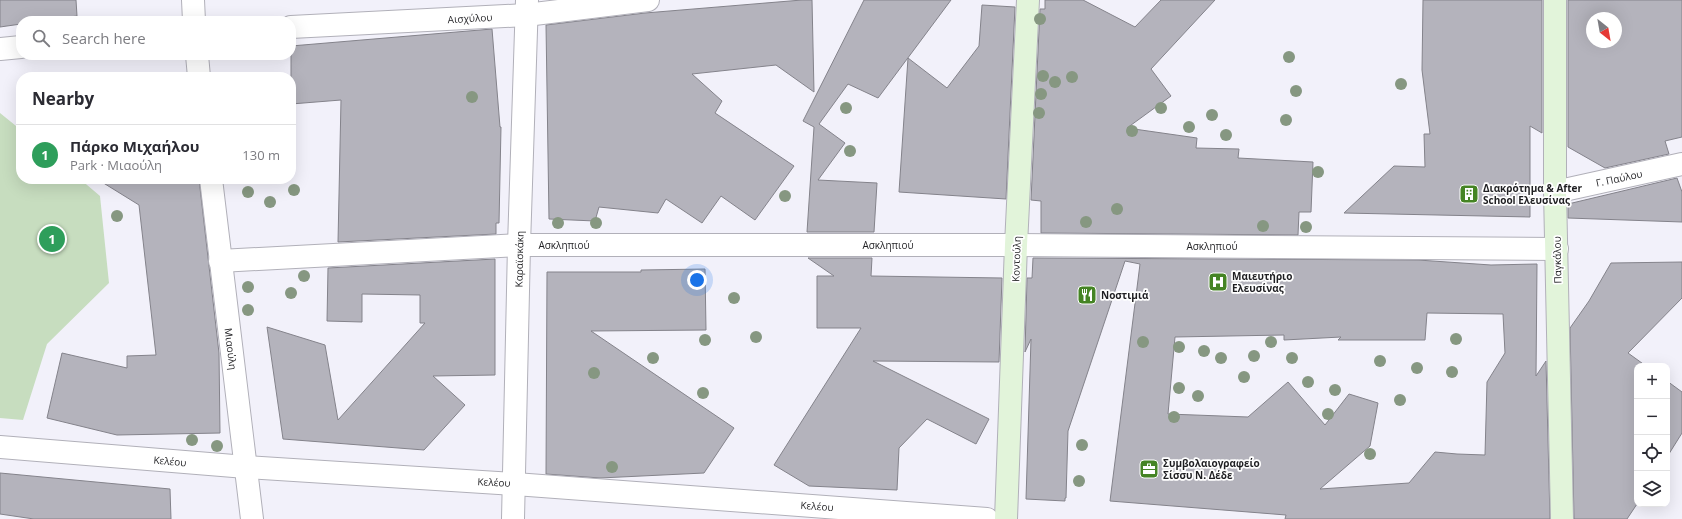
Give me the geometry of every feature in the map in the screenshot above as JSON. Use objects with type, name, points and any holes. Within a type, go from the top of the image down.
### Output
[{"type":"main road","name":"Κοντούλη","points":[[1006,519],[1016,245],[1028,0]]},
{"type":"main road","name":"Παγκάλου","points":[[1555,0],[1555,192],[1562,519]]},
{"type":"street","points":[[193,0],[194,16]]},
{"type":"street","name":"Αισχύλου","points":[[296,27],[648,0]]},
{"type":"street","name":"Καραϊσκάκη","points":[[513,519],[515,484],[519,246],[527,8]]},
{"type":"street","points":[[0,49],[16,47]]},
{"type":"street","points":[[197,60],[199,72]]},
{"type":"street","name":"Γ. Παύλου","points":[[1555,192],[1682,164]]},
{"type":"street","name":"Μιαούλη","points":[[212,184],[252,519]]},
{"type":"street","name":"Ασκληπιού","points":[[220,261],[519,246],[1016,245],[1557,249]]},
{"type":"street","name":"Κελέου","points":[[0,447],[246,467],[515,484],[987,519]]},
{"type":"green space","points":[[0,113],[16,126],[16,184],[86,184],[100,196],[109,283],[47,344],[23,420],[0,418]]},
{"type":"building","points":[[0,0],[76,0],[77,16],[16,16],[16,25],[0,27]]},
{"type":"building","points":[[812,0],[814,92],[776,65],[692,74],[722,101],[715,113],[794,166],[755,220],[721,196],[702,223],[666,199],[658,213],[599,207],[595,221],[549,219],[546,25],[645,13]]},
{"type":"building","points":[[864,0],[951,0],[878,98],[848,84],[819,124],[845,143],[818,180],[877,183],[874,232],[807,232],[814,127],[803,121]]},
{"type":"building","points":[[1045,0],[1083,0],[1135,27],[1161,0],[1215,0],[1151,69],[1171,96],[1127,128],[1197,138],[1196,148],[1239,149],[1238,158],[1313,162],[1311,212],[1299,212],[1298,235],[1041,233],[1041,201],[1031,200],[1040,9],[1045,9]]},
{"type":"building","points":[[1423,0],[1542,0],[1542,133],[1530,126],[1530,217],[1344,213],[1394,166],[1425,167],[1424,134],[1430,134],[1422,70]]},
{"type":"building","points":[[1568,0],[1682,0],[1682,137],[1665,141],[1669,154],[1605,168],[1568,147]]},
{"type":"building","points":[[982,5],[1015,7],[1006,199],[899,192],[908,58],[947,88],[979,46]]},
{"type":"building","points":[[492,29],[501,127],[499,223],[496,223],[496,234],[338,242],[341,100],[296,104],[296,72],[291,72],[291,60],[296,60],[296,46]]},
{"type":"building","points":[[1677,178],[1682,192],[1682,222],[1568,218],[1568,204]]},
{"type":"building","points":[[105,184],[200,184],[219,353],[220,433],[117,435],[47,418],[62,353],[127,368],[127,356],[156,355],[139,205]]},
{"type":"building","points":[[808,258],[872,258],[871,276],[1002,278],[999,362],[873,361],[989,419],[976,444],[927,419],[899,448],[897,490],[809,486],[774,465],[861,328],[817,328],[817,276],[834,276]]},
{"type":"building","points":[[1033,258],[1418,260],[1491,265],[1537,264],[1536,376],[1546,361],[1550,519],[1285,519],[1286,515],[1110,501],[1140,264],[1125,261],[1068,431],[1065,501],[1026,499],[1031,339],[1025,352],[1027,278],[1032,278]],"holes":[[[1427,313],[1503,314],[1505,353],[1487,382],[1485,455],[1435,452],[1409,483],[1320,489],[1370,446],[1378,403],[1349,394],[1325,425],[1288,382],[1248,417],[1168,414],[1175,337],[1284,335],[1284,340],[1341,337],[1338,340],[1425,340]]]},
{"type":"building","points":[[495,259],[495,375],[433,376],[465,405],[424,450],[283,439],[267,327],[325,345],[338,420],[425,323],[420,323],[420,295],[362,294],[362,322],[327,321],[328,268]]},
{"type":"building","points":[[1682,262],[1682,298],[1628,353],[1642,363],[1634,363],[1635,507],[1627,519],[1574,519],[1570,328],[1589,301],[1611,263]]},
{"type":"building","points":[[705,269],[706,330],[591,331],[734,428],[704,473],[600,478],[546,474],[547,272],[641,272],[641,270]]},
{"type":"building","points":[[1670,383],[1682,392],[1682,433],[1670,452]]},
{"type":"building","points":[[0,473],[170,489],[171,519],[34,519],[0,514]]},
{"type":"place","name":"Διακρότημα & After School Ελευσίνας","points":[[1469,194]]},
{"type":"place","name":"Πάρκο Μιχαήλου","points":[[52,239]]},
{"type":"place","name":"Μαιευτήριο Ελευσίνας","points":[[1218,282]]},
{"type":"place","name":"Νοστιμιά","points":[[1087,295]]},
{"type":"place","name":"Συμβολαιογραφείο Σίσσυ Ν. Δέδε","points":[[1149,469]]}]
